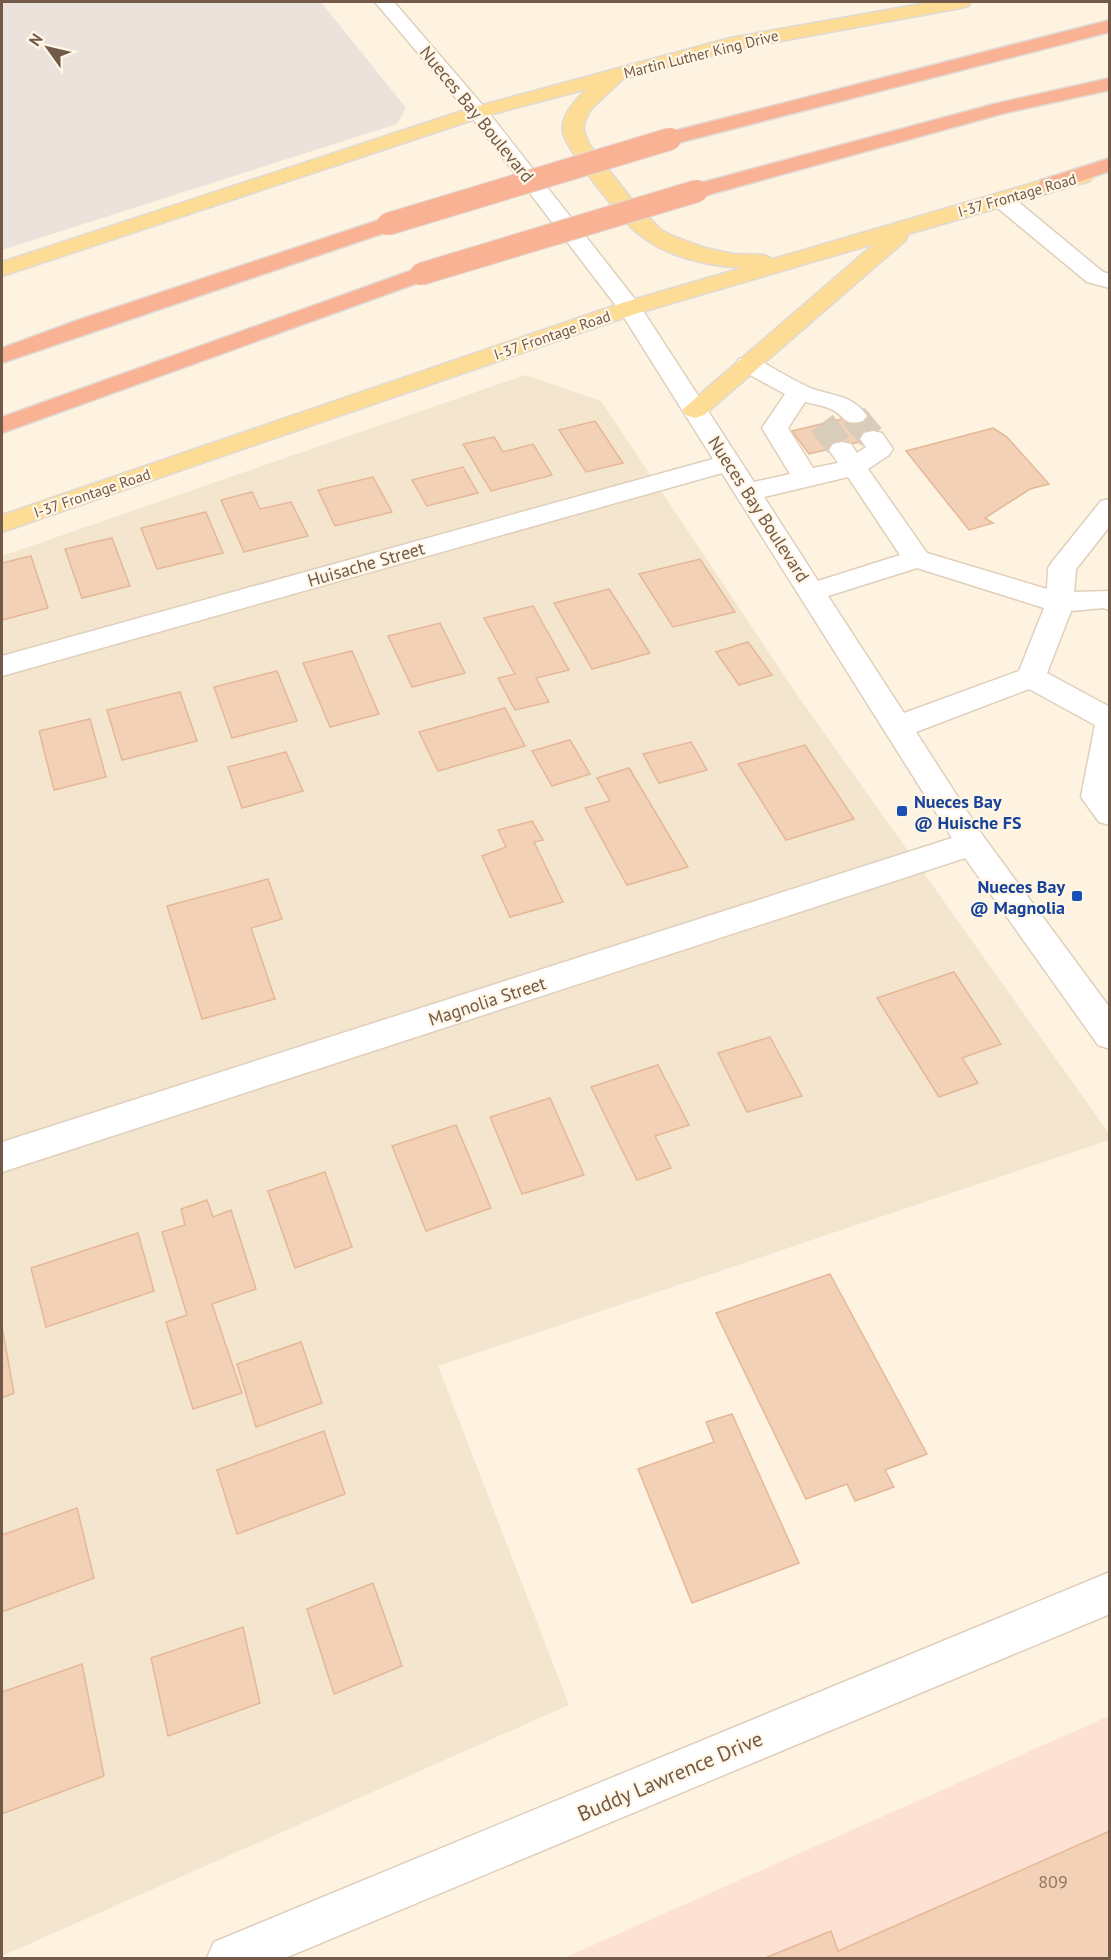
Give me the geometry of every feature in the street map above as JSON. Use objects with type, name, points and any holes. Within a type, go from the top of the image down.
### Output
[{"type":"highway","points":[[2,356],[86,325],[388,224],[670,139],[1110,26]]},
{"type":"highway","points":[[2,425],[421,274],[697,190],[1001,108],[1110,84]]},
{"type":"main road","name":"Martin Luther King Drive","points":[[478,112],[730,44],[961,2]]},
{"type":"main road","points":[[618,74],[587,101],[576,117],[573,132],[579,144],[643,226],[673,245],[714,257],[758,262],[789,262]]},
{"type":"main road","points":[[2,269],[478,112]]},
{"type":"main road","name":"I-37 Frontage Road","points":[[2,524],[630,309],[1110,166]]},
{"type":"main road","points":[[695,410],[908,227]]},
{"type":"street","name":"Nueces Bay Boulevard","points":[[384,2],[478,112],[630,309],[972,844],[1110,1035]]},
{"type":"street","points":[[1002,200],[1095,277],[1110,281]]},
{"type":"street","points":[[748,364],[799,392],[843,405],[854,416]]},
{"type":"street","points":[[799,392],[822,423]]},
{"type":"street","points":[[799,392],[775,428],[806,478]]},
{"type":"street","points":[[748,492],[806,478],[847,457],[880,449],[873,439]]},
{"type":"street","points":[[847,457],[917,559]]},
{"type":"street","name":"Huisache Street","points":[[2,666],[730,463]]},
{"type":"street","points":[[897,727],[1031,677],[1060,603],[1062,568],[1110,507]]},
{"type":"street","points":[[812,592],[917,559],[1060,603],[1105,599],[1110,601]]},
{"type":"street","points":[[1031,677],[1110,720]]},
{"type":"street","points":[[1110,725],[1096,797],[1110,814]]},
{"type":"street","name":"Magnolia Street","points":[[2,1157],[972,844]]},
{"type":"street","name":"Buddy Lawrence Drive","points":[[230,1959],[1110,1593]]},
{"type":"shaded area","points":[[2,2],[321,2],[406,108],[397,124],[2,250]]},
{"type":"shaded area","points":[[525,375],[601,401],[800,699],[1110,1135],[1109,1140],[438,1366],[569,1705],[2,1956],[2,556]]},
{"type":"shaded area","points":[[1109,1716],[1109,1958],[564,1958]]},
{"type":"building","points":[[862,414],[880,437],[809,454],[792,431]]},
{"type":"building","points":[[595,421],[623,463],[586,472],[559,430]]},
{"type":"building","points":[[993,428],[1007,437],[1049,484],[1030,489],[985,518],[993,523],[969,530],[906,451]]},
{"type":"building","points":[[494,437],[503,452],[533,444],[552,475],[491,491],[463,444]]},
{"type":"building","points":[[463,467],[478,493],[427,506],[412,480]]},
{"type":"building","points":[[373,477],[392,512],[335,526],[318,490]]},
{"type":"building","points":[[252,492],[260,509],[291,502],[308,536],[244,552],[221,500]]},
{"type":"building","points":[[206,512],[223,553],[157,569],[141,528]]},
{"type":"building","points":[[112,538],[130,586],[82,598],[65,549]]},
{"type":"building","points":[[31,556],[48,608],[2,620],[2,563]]},
{"type":"building","points":[[700,559],[735,612],[673,627],[639,574]]},
{"type":"building","points":[[609,589],[650,653],[592,669],[554,603]]},
{"type":"building","points":[[533,606],[569,670],[536,678],[549,702],[515,710],[498,678],[515,674],[484,618]]},
{"type":"building","points":[[440,623],[465,673],[412,687],[388,636]]},
{"type":"building","points":[[748,642],[772,675],[739,685],[716,652]]},
{"type":"building","points":[[352,651],[379,714],[330,727],[303,663]]},
{"type":"building","points":[[277,671],[297,721],[232,738],[214,687]]},
{"type":"building","points":[[180,692],[197,741],[122,760],[107,710]]},
{"type":"building","points":[[505,708],[525,746],[438,771],[419,732]]},
{"type":"building","points":[[90,719],[106,777],[54,790],[39,731]]},
{"type":"building","points":[[570,740],[590,774],[552,786],[532,751]]},
{"type":"building","points":[[691,742],[707,770],[659,783],[643,754]]},
{"type":"building","points":[[805,745],[854,819],[786,840],[738,764]]},
{"type":"building","points":[[286,752],[303,791],[242,808],[228,767]]},
{"type":"building","points":[[629,768],[688,867],[627,885],[585,808],[610,801],[597,778]]},
{"type":"building","points":[[532,821],[543,840],[534,842],[563,902],[510,917],[482,856],[506,847],[498,830]]},
{"type":"building","points":[[268,879],[282,919],[251,928],[275,999],[202,1019],[167,906]]},
{"type":"building","points":[[954,972],[1001,1044],[962,1058],[978,1083],[939,1097],[877,998]]},
{"type":"building","points":[[770,1037],[802,1096],[747,1112],[718,1053]]},
{"type":"building","points":[[658,1065],[689,1125],[655,1136],[671,1168],[637,1180],[591,1087]]},
{"type":"building","points":[[550,1098],[584,1175],[522,1194],[490,1117]]},
{"type":"building","points":[[456,1125],[491,1208],[426,1231],[392,1146]]},
{"type":"building","points":[[325,1172],[352,1247],[295,1268],[268,1191]]},
{"type":"building","points":[[207,1200],[213,1217],[231,1210],[256,1289],[212,1304],[242,1393],[193,1409],[166,1322],[187,1315],[162,1232],[185,1225],[181,1209]]},
{"type":"building","points":[[138,1233],[154,1291],[46,1327],[31,1268]]},
{"type":"building","points":[[830,1274],[927,1454],[885,1470],[894,1487],[855,1501],[847,1484],[806,1499],[716,1313]]},
{"type":"building","points":[[2,1327],[14,1393],[2,1398]]},
{"type":"building","points":[[301,1342],[322,1403],[256,1427],[237,1364]]},
{"type":"building","points":[[732,1414],[799,1563],[692,1603],[638,1469],[714,1442],[706,1422]]},
{"type":"building","points":[[324,1431],[345,1494],[237,1534],[217,1470]]},
{"type":"building","points":[[77,1508],[94,1578],[2,1612],[2,1535]]},
{"type":"building","points":[[373,1583],[402,1666],[334,1694],[307,1609]]},
{"type":"building","points":[[243,1627],[260,1703],[168,1736],[151,1658]]},
{"type":"building","points":[[82,1664],[104,1776],[2,1814],[2,1692]]},
{"type":"building","points":[[1110,1831],[1110,1958],[765,1958],[831,1931],[838,1951]]},
{"type":"tunnel","points":[[854,416],[873,439]]},
{"type":"tunnel","points":[[822,423],[840,447]]},
{"type":"place","name":"Nueces Bay @ Huische FS","points":[[902,811]]},
{"type":"place","name":"Nueces Bay @ Magnolia","points":[[1077,896]]}]
